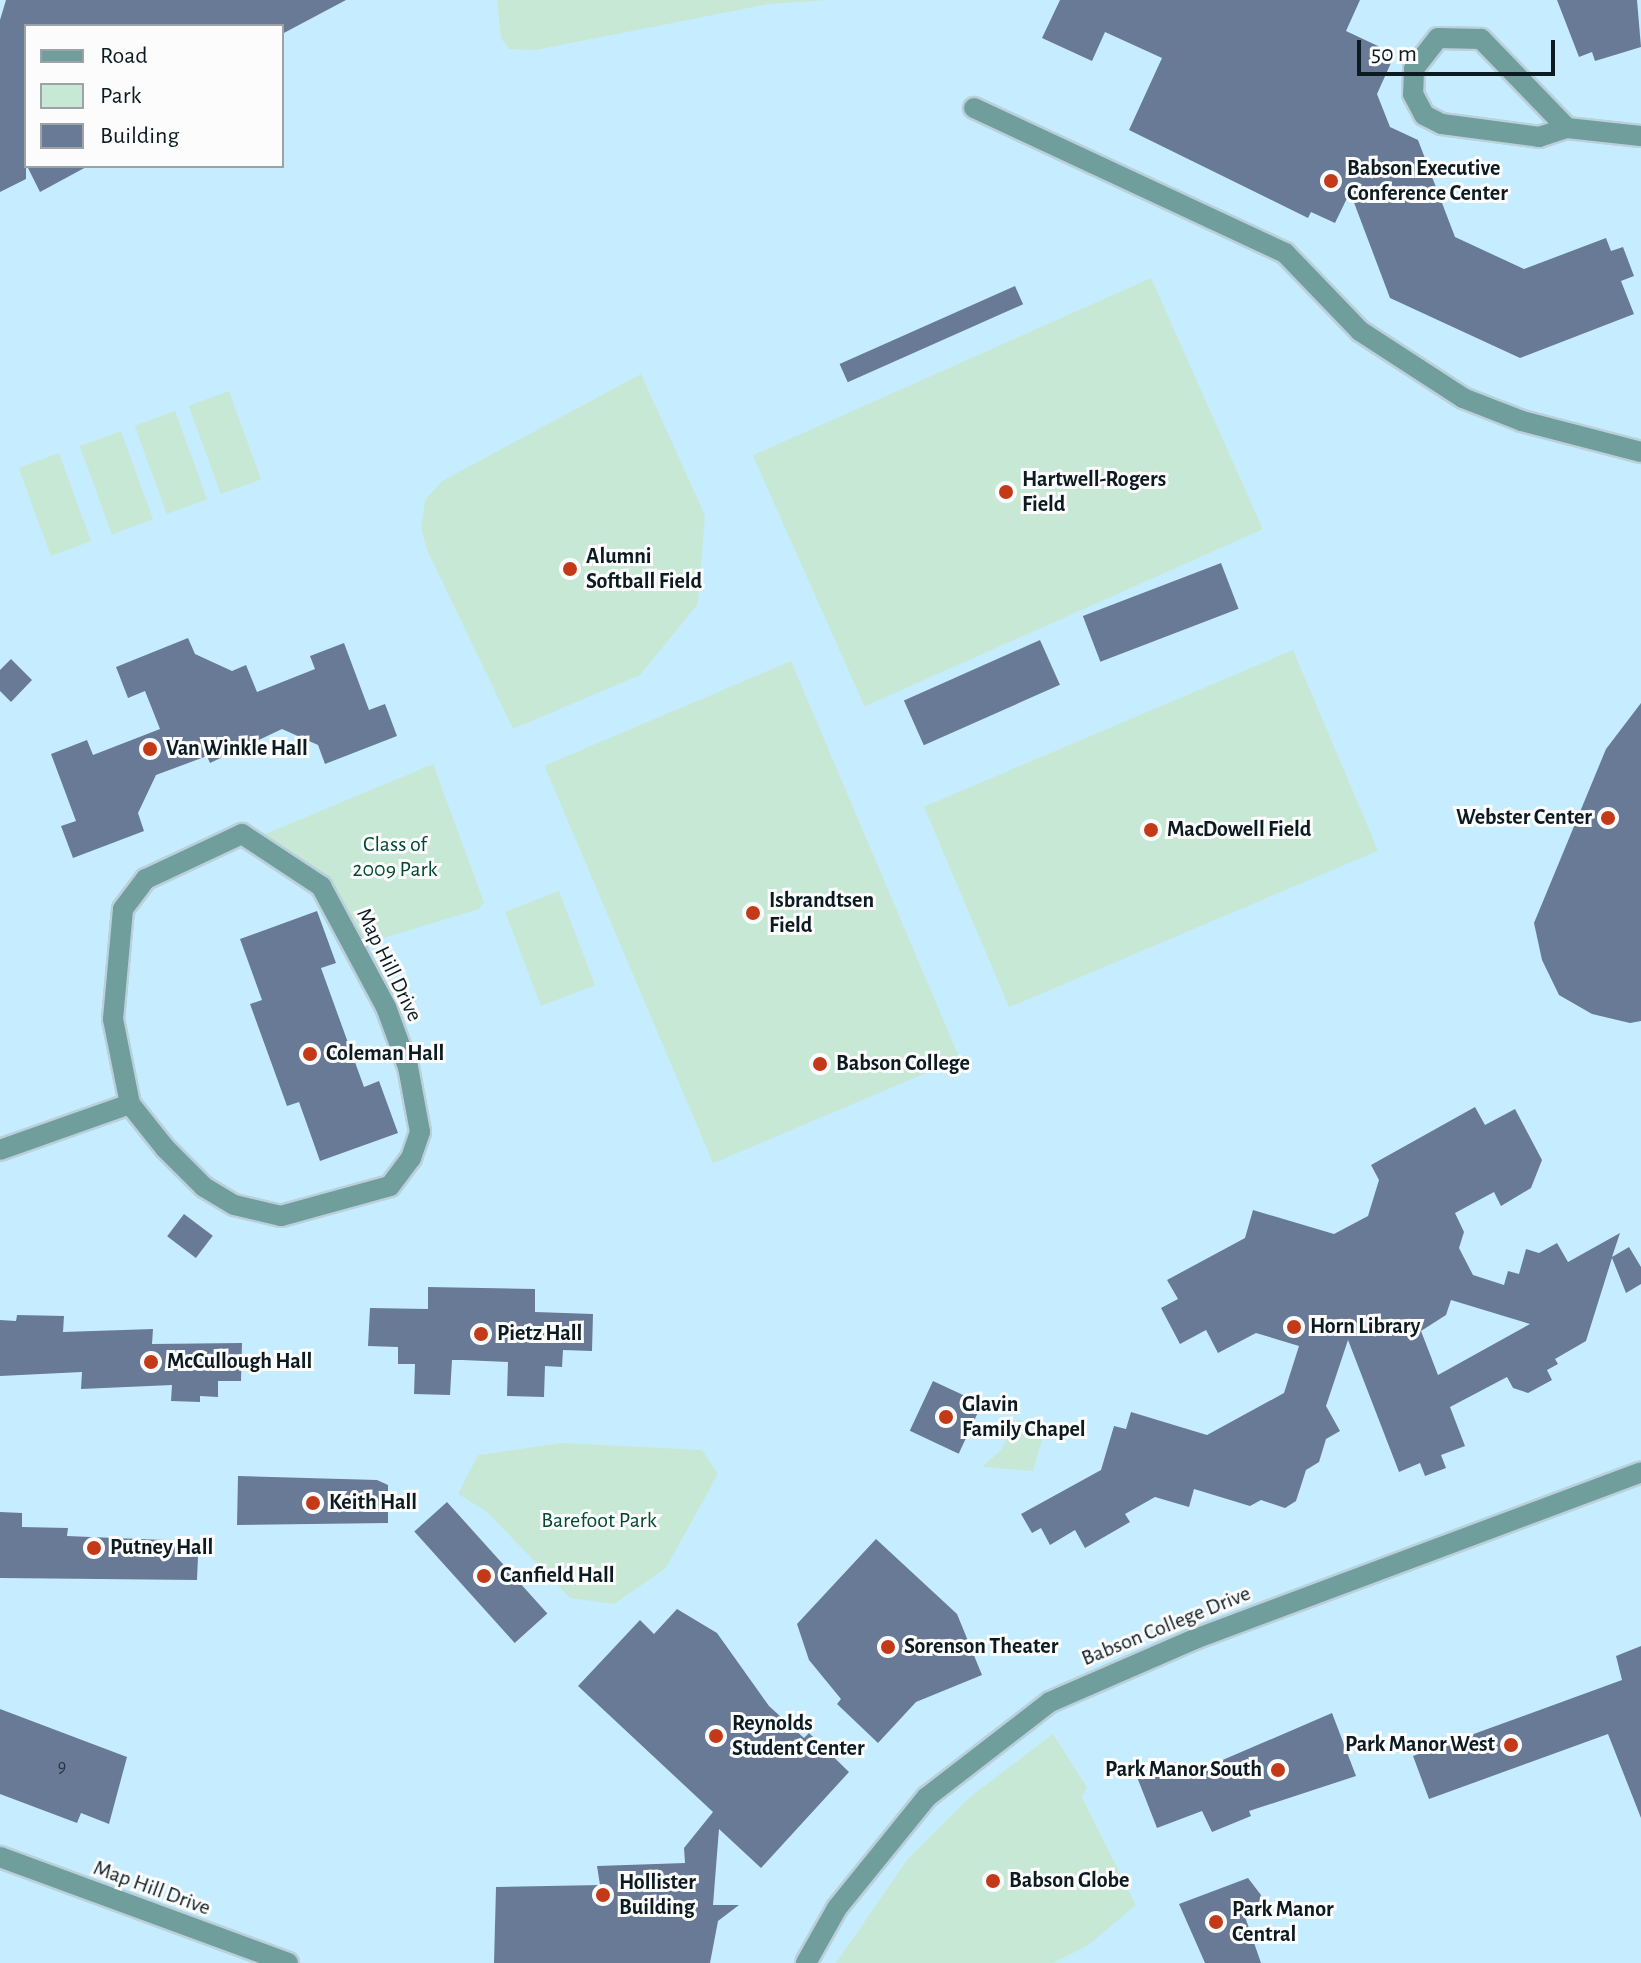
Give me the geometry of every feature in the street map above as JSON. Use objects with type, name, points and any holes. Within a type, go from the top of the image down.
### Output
[{"type":"street","points":[[1567,128],[1481,39],[1438,38],[1414,69],[1418,104],[1442,124],[1539,137],[1567,128],[1641,136]]},
{"type":"street","points":[[974,108],[1285,253],[1360,331],[1463,398],[1522,421],[1641,452]]},
{"type":"street","name":"Map Hill Drive","points":[[242,834],[321,886],[360,951],[408,1067],[420,1132],[411,1158],[390,1186],[281,1216],[234,1205],[204,1187],[130,1104],[113,1019],[123,909],[146,879],[242,834]]},
{"type":"street","points":[[0,1150],[130,1104]]},
{"type":"street","name":"Babson College Drive","points":[[806,1963],[837,1908],[927,1797],[1050,1702],[1195,1639],[1641,1472]]},
{"type":"street","name":"Map Hill Drive","points":[[0,1857],[288,1963]]},
{"type":"shaded area","name":"Babson College","points":[[0,0],[1641,0],[1641,1963],[0,1963]]},
{"type":"green space","points":[[497,0],[829,0],[769,4],[536,50],[509,49],[501,38]]},
{"type":"green space","name":"Hartwell-Rogers Field","points":[[1151,278],[1263,529],[865,707],[753,455]]},
{"type":"green space","name":"Alumni Softball Field","points":[[641,374],[705,515],[698,604],[640,675],[513,729],[427,550],[421,528],[425,500],[442,481]]},
{"type":"green space","points":[[229,391],[261,479],[221,494],[189,406]]},
{"type":"green space","points":[[175,411],[207,499],[167,514],[135,426]]},
{"type":"green space","points":[[121,431],[153,519],[112,534],[80,446]]},
{"type":"green space","points":[[59,453],[91,541],[51,556],[19,468]]},
{"type":"green space","name":"MacDowell Field","points":[[1293,650],[1378,851],[1009,1007],[924,807]]},
{"type":"green space","name":"Isbrandtsen Field","points":[[791,661],[960,1059],[713,1163],[544,766]]},
{"type":"green space","name":"Class of 2009 Park","points":[[433,764],[484,902],[479,909],[364,944],[326,879],[258,837]]},
{"type":"green space","points":[[559,891],[595,985],[541,1006],[505,912]]},
{"type":"green space","points":[[1018,1419],[1044,1433],[1033,1471],[982,1467],[1001,1450]]},
{"type":"green space","name":"Barefoot Park","points":[[562,1443],[702,1450],[718,1474],[666,1568],[614,1604],[570,1598],[486,1511],[458,1494],[478,1455]]},
{"type":"green space","points":[[1053,1734],[1087,1787],[1082,1797],[1136,1905],[1087,1946],[1053,1963],[836,1963],[907,1860],[971,1796]]},
{"type":"building","points":[[6,0],[346,0],[284,33],[284,24],[24,24],[26,179],[0,192],[0,20]]},
{"type":"building","name":"Babson Executive Conference Center","points":[[1060,0],[1360,0],[1346,31],[1395,54],[1377,94],[1390,127],[1418,140],[1455,237],[1524,269],[1606,238],[1611,251],[1623,247],[1634,276],[1621,281],[1634,314],[1520,358],[1390,298],[1350,192],[1335,223],[1311,212],[1308,218],[1129,130],[1162,58],[1105,32],[1092,61],[1042,38]]},
{"type":"building","points":[[1557,0],[1637,0],[1641,47],[1595,61],[1592,52],[1579,57]]},
{"type":"building","points":[[28,168],[84,168],[40,192]]},
{"type":"building","points":[[1015,286],[1023,304],[848,382],[840,364]]},
{"type":"building","points":[[1221,563],[1239,609],[1100,662],[1083,616]]},
{"type":"building","name":"Van Winkle Hall","points":[[188,638],[195,654],[232,671],[246,665],[257,692],[315,669],[310,656],[344,643],[369,710],[385,704],[397,736],[325,764],[318,745],[282,729],[210,763],[207,756],[156,775],[138,813],[144,831],[73,858],[61,826],[76,821],[51,754],[87,740],[93,755],[160,729],[145,691],[128,698],[116,667]]},
{"type":"building","points":[[1040,640],[1060,685],[924,745],[904,701]]},
{"type":"building","points":[[11,659],[32,680],[11,702],[0,691],[0,670]]},
{"type":"building","name":"Webster Center","points":[[1641,703],[1641,1021],[1630,1023],[1592,1014],[1559,995],[1542,960],[1534,923],[1606,749]]},
{"type":"building","name":"Coleman Hall","points":[[317,911],[336,963],[321,968],[364,1087],[379,1081],[398,1133],[320,1161],[299,1102],[287,1106],[250,1004],[262,1000],[240,939]]},
{"type":"building","name":"Horn Library","points":[[1475,1107],[1485,1125],[1515,1109],[1542,1160],[1531,1188],[1501,1206],[1494,1192],[1455,1213],[1464,1232],[1459,1248],[1473,1275],[1504,1285],[1508,1271],[1519,1274],[1526,1249],[1539,1253],[1557,1243],[1568,1262],[1620,1233],[1612,1257],[1629,1247],[1641,1267],[1641,1284],[1626,1293],[1612,1258],[1586,1341],[1555,1359],[1558,1364],[1547,1370],[1552,1380],[1528,1393],[1513,1388],[1507,1377],[1450,1407],[1465,1446],[1441,1455],[1446,1468],[1425,1476],[1420,1463],[1399,1472],[1348,1340],[1326,1406],[1340,1431],[1326,1439],[1319,1462],[1306,1470],[1296,1501],[1285,1508],[1261,1500],[1250,1506],[1194,1489],[1189,1507],[1155,1497],[1125,1514],[1130,1522],[1085,1548],[1075,1530],[1050,1545],[1041,1528],[1032,1533],[1021,1514],[1101,1470],[1114,1426],[1126,1429],[1131,1412],[1207,1435],[1284,1393],[1299,1346],[1256,1333],[1218,1353],[1206,1330],[1180,1344],[1161,1308],[1178,1299],[1167,1280],[1245,1238],[1253,1210],[1334,1234],[1368,1216],[1379,1180],[1371,1165]],"holes":[[[1451,1300],[1530,1324],[1438,1375],[1421,1331],[1446,1315]]]},
{"type":"building","points":[[184,1214],[213,1236],[196,1258],[167,1236]]},
{"type":"building","name":"Pietz Hall","points":[[428,1287],[535,1289],[535,1312],[593,1314],[592,1351],[563,1350],[562,1367],[545,1366],[544,1397],[507,1396],[508,1362],[462,1360],[452,1360],[450,1395],[414,1394],[415,1364],[398,1364],[398,1347],[368,1346],[370,1308],[428,1309]]},
{"type":"building","name":"McCullough Hall","points":[[17,1315],[64,1316],[63,1332],[153,1329],[152,1344],[242,1343],[241,1381],[218,1381],[218,1397],[200,1396],[200,1402],[171,1401],[172,1385],[81,1389],[82,1372],[0,1376],[0,1320],[16,1321]]},
{"type":"building","name":"Glavin Family Chapel","points":[[933,1381],[982,1404],[959,1454],[910,1431]]},
{"type":"building","name":"Keith Hall","points":[[238,1476],[377,1480],[388,1485],[388,1523],[237,1525]]},
{"type":"building","name":"Canfield Hall","points":[[447,1502],[547,1613],[515,1643],[414,1531]]},
{"type":"building","name":"Putney Hall","points":[[0,1512],[22,1513],[22,1527],[68,1528],[67,1536],[188,1541],[188,1555],[198,1556],[197,1580],[0,1578]]},
{"type":"building","name":"Sorenson Theater","points":[[876,1539],[957,1614],[982,1675],[916,1702],[878,1743],[837,1704],[841,1699],[809,1660],[797,1624]]},
{"type":"building","points":[[677,1609],[717,1633],[769,1706],[804,1738],[809,1733],[849,1772],[761,1868],[719,1829],[713,1905],[739,1905],[718,1921],[710,1963],[494,1963],[496,1887],[600,1885],[597,1866],[685,1863],[684,1848],[713,1812],[578,1686],[640,1620],[654,1634]]},
{"type":"building","name":"Park Manor West","points":[[1641,1646],[1641,1818],[1608,1734],[1429,1799],[1413,1756],[1622,1680],[1616,1656]]},
{"type":"building","points":[[0,1709],[127,1757],[109,1824],[81,1813],[77,1823],[0,1794]]},
{"type":"building","name":"Park Manor South","points":[[1332,1713],[1356,1776],[1249,1811],[1251,1816],[1212,1832],[1202,1811],[1157,1828],[1137,1777],[1176,1762],[1183,1777]]},
{"type":"building","name":"Park Manor Central","points":[[1248,1878],[1261,1895],[1258,1906],[1243,1911],[1261,1963],[1205,1963],[1179,1904]]},
{"type":"place","name":"Babson Executive Conference Center","points":[[1331,181]]},
{"type":"place","name":"Hartwell-Rogers Field","points":[[1006,492]]},
{"type":"place","name":"Alumni Softball Field","points":[[570,569]]},
{"type":"place","name":"Van Winkle Hall","points":[[150,749]]},
{"type":"place","name":"Webster Center","points":[[1608,818]]},
{"type":"place","name":"MacDowell Field","points":[[1151,830]]},
{"type":"place","name":"Isbrandtsen Field","points":[[753,913]]},
{"type":"place","name":"Coleman Hall","points":[[310,1054]]},
{"type":"place","name":"Babson College","points":[[820,1064]]},
{"type":"place","name":"Horn Library","points":[[1294,1327]]},
{"type":"place","name":"Pietz Hall","points":[[481,1334]]},
{"type":"place","name":"McCullough Hall","points":[[151,1362]]},
{"type":"place","name":"Glavin Family Chapel","points":[[946,1417]]},
{"type":"place","name":"Keith Hall","points":[[313,1503]]},
{"type":"place","name":"Putney Hall","points":[[94,1548]]},
{"type":"place","name":"Canfield Hall","points":[[484,1576]]},
{"type":"place","name":"Sorenson Theater","points":[[888,1647]]},
{"type":"place","name":"Reynolds Student Center","points":[[716,1736]]},
{"type":"place","name":"Park Manor West","points":[[1511,1745]]},
{"type":"place","name":"Park Manor South","points":[[1278,1770]]},
{"type":"place","name":"Babson Globe","points":[[993,1881]]},
{"type":"place","name":"Hollister Building","points":[[603,1895]]},
{"type":"place","name":"Park Manor Central","points":[[1216,1922]]}]
